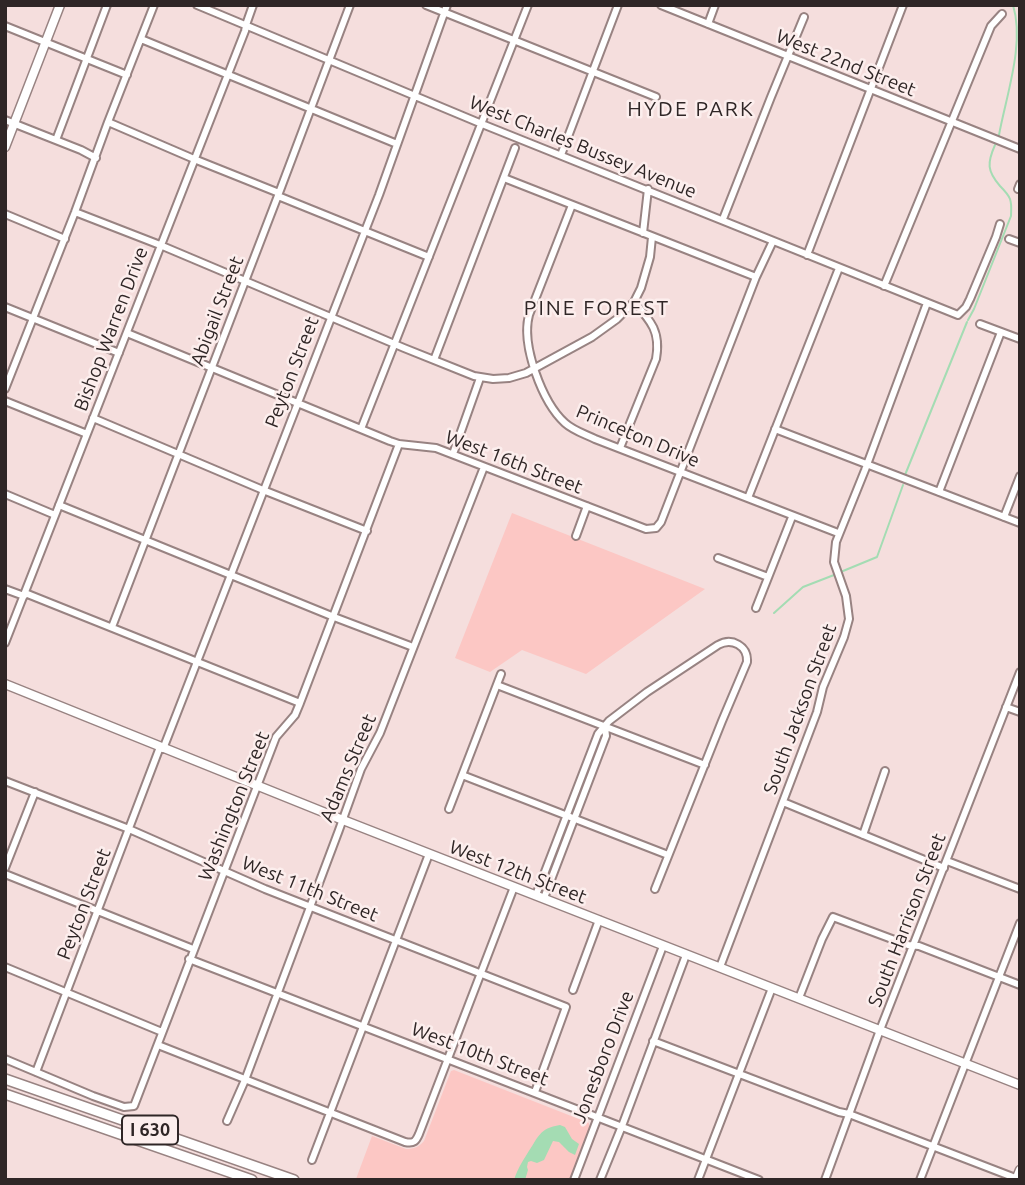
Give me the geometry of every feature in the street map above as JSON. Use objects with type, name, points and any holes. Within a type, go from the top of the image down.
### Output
[{"type":"highway","name":"I 630","points":[[5,1079],[294,1180]]},
{"type":"highway","name":"I 630","points":[[5,1094],[252,1180]]},
{"type":"main road","points":[[5,147],[10,122],[60,5]]},
{"type":"main road","name":"West 12th Street","points":[[5,684],[429,854],[1020,1085]]},
{"type":"street","points":[[56,140],[107,5]]},
{"type":"street","points":[[5,389],[154,5]]},
{"type":"street","name":"West Charles Bussey Avenue","points":[[197,5],[482,124],[958,315],[970,299],[1000,224]]},
{"type":"street","name":"Bishop Warren Drive","points":[[5,643],[253,5]]},
{"type":"street","name":"Abigail Street","points":[[111,627],[350,5]]},
{"type":"street","points":[[426,5],[445,9],[656,97]]},
{"type":"street","points":[[361,429],[528,5]]},
{"type":"street","points":[[561,155],[618,5]]},
{"type":"street","name":"West 22nd Street","points":[[661,5],[1020,149]]},
{"type":"street","points":[[708,24],[715,5]]},
{"type":"street","points":[[807,255],[900,6]]},
{"type":"street","name":"Peyton Street","points":[[36,1072],[364,232],[445,9]]},
{"type":"street","points":[[884,286],[991,26],[1002,14]]},
{"type":"street","points":[[723,219],[804,18]]},
{"type":"street","points":[[5,26],[127,75]]},
{"type":"street","points":[[141,39],[397,144]]},
{"type":"street","points":[[10,122],[96,158]]},
{"type":"street","points":[[108,122],[364,232],[429,257]]},
{"type":"street","points":[[434,360],[515,148]]},
{"type":"street","points":[[504,178],[756,277]]},
{"type":"street","points":[[643,233],[648,189]]},
{"type":"street","name":"Princeton Drive","points":[[572,205],[527,323],[537,378],[563,421],[576,430],[620,448],[838,533]]},
{"type":"street","points":[[75,212],[480,378],[509,378],[526,373],[604,329],[634,302],[646,272],[652,237]]},
{"type":"street","points":[[5,214],[65,239]]},
{"type":"street","points":[[1009,239],[1020,243]]},
{"type":"street","points":[[681,472],[756,277],[773,241]]},
{"type":"street","points":[[748,498],[839,268]]},
{"type":"street","points":[[620,448],[656,359],[657,349],[654,327],[634,302]]},
{"type":"street","name":"South Jackson Street","points":[[720,967],[847,628],[848,603],[833,556],[838,533],[867,464],[927,303]]},
{"type":"street","points":[[5,307],[119,353]]},
{"type":"street","points":[[980,324],[1020,339]]},
{"type":"street","points":[[939,492],[1001,331]]},
{"type":"street","name":"West 16th Street","points":[[127,333],[399,444],[436,448],[646,529],[656,528],[661,522],[681,472]]},
{"type":"street","points":[[453,454],[480,378]]},
{"type":"street","points":[[5,401],[87,434]]},
{"type":"street","points":[[93,418],[367,531]]},
{"type":"street","points":[[775,429],[1020,523]]},
{"type":"street","name":"Washington Street","points":[[36,1072],[124,1107],[134,1106],[275,737],[295,715],[399,444]]},
{"type":"street","name":"Adams Street","points":[[227,1121],[361,769],[380,733],[484,467]]},
{"type":"street","points":[[1004,517],[1020,476]]},
{"type":"street","points":[[5,494],[55,515]]},
{"type":"street","points":[[59,505],[414,647]]},
{"type":"street","points":[[576,536],[587,506]]},
{"type":"street","points":[[756,608],[792,517]]},
{"type":"street","points":[[718,558],[768,577]]},
{"type":"street","points":[[5,589],[111,627],[300,703]]},
{"type":"street","points":[[540,897],[566,815],[598,734],[609,721],[647,692],[718,645],[730,641],[743,646],[748,654],[747,662],[655,889]]},
{"type":"street","name":"South Harrison Street","points":[[825,1180],[880,1030],[1020,672]]},
{"type":"street","points":[[449,809],[501,674]]},
{"type":"street","points":[[497,685],[705,765]]},
{"type":"street","points":[[1006,707],[1020,712]]},
{"type":"street","points":[[540,897],[575,819],[606,736],[605,727]]},
{"type":"street","points":[[863,835],[886,771]]},
{"type":"street","points":[[463,775],[668,855]]},
{"type":"street","name":"West 11th Street","points":[[5,781],[129,830],[309,907],[566,1007],[535,1092]]},
{"type":"street","points":[[5,868],[35,792]]},
{"type":"street","points":[[783,802],[863,835],[1020,889]]},
{"type":"street","points":[[312,1160],[429,854]]},
{"type":"street","points":[[5,874],[193,949]]},
{"type":"street","points":[[158,1045],[411,1143],[416,1140],[449,1060],[514,887]]},
{"type":"street","points":[[799,998],[833,917],[908,945],[919,946],[1020,985]]},
{"type":"street","points":[[573,990],[599,920]]},
{"type":"street","points":[[920,1180],[1020,923]]},
{"type":"street","name":"Jonesboro Drive","points":[[574,1180],[663,946]]},
{"type":"street","points":[[600,1180],[686,955]]},
{"type":"street","name":"West 10th Street","points":[[189,959],[759,1180]]},
{"type":"street","points":[[5,967],[162,1032]]},
{"type":"street","points":[[698,1180],[772,988]]},
{"type":"street","points":[[653,1041],[1018,1177]]},
{"type":"street","points":[[5,1059],[36,1072]]},
{"type":"shaded area","points":[[512,513],[705,589],[586,674],[522,650],[490,672],[455,658]]},
{"type":"shaded area","points":[[451,1071],[589,1123],[570,1180],[356,1179],[372,1136],[406,1149],[416,1147],[424,1141]]},
{"type":"shaded area","points":[[560,1125],[565,1127],[572,1139],[579,1144],[575,1155],[559,1142],[553,1141],[544,1160],[537,1163],[528,1162],[525,1180],[514,1180],[521,1163],[540,1135]]},
{"type":"waterway","points":[[999,135],[1016,53],[1013,5]]},
{"type":"waterway","points":[[968,320],[1011,216],[1010,199],[991,171],[990,162],[995,145]]},
{"type":"waterway","points":[[905,475],[967,322]]},
{"type":"waterway","points":[[843,571],[877,557],[903,485]]},
{"type":"waterway","points":[[774,613],[803,587],[834,575]]},
{"type":"district","name":"HYDE PARK","points":[[691,109]]},
{"type":"district","name":"PINE FOREST","points":[[597,308]]}]
